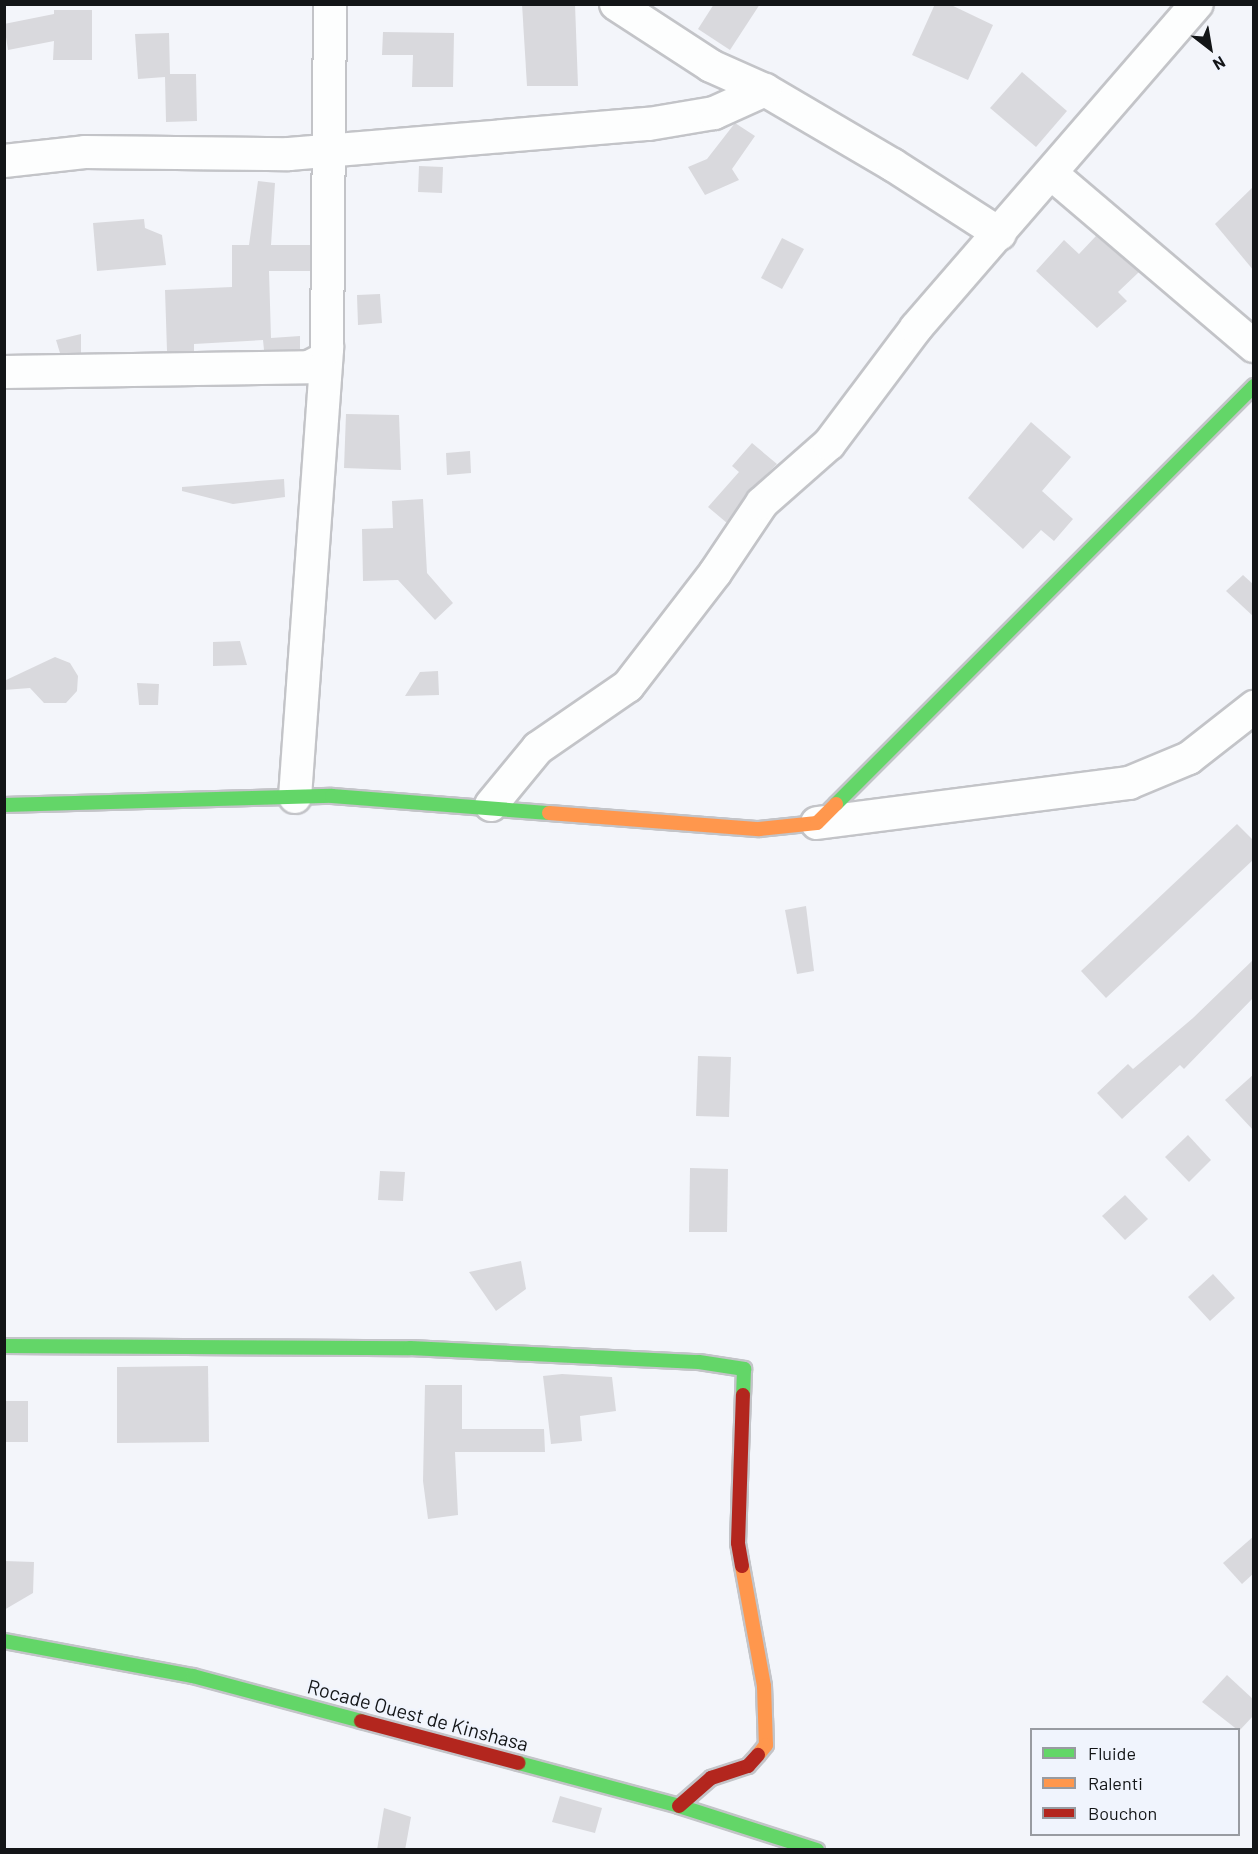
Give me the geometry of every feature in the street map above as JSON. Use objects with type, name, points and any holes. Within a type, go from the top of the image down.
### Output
[{"type":"street","points":[[295,797],[325,359],[330,151],[330,4]]},
{"type":"street","points":[[616,4],[711,66],[765,90],[1000,234]]},
{"type":"street","points":[[491,805],[538,748],[628,686],[715,573],[762,503],[829,444],[916,328],[1053,175],[1197,4]]},
{"type":"street","points":[[4,161],[85,152],[197,156],[330,151],[649,124],[714,113],[765,90]]},
{"type":"street","points":[[1053,175],[1254,346]]},
{"type":"street","points":[[4,372],[309,367],[325,359]]},
{"type":"street","points":[[818,823],[1254,386]]},
{"type":"street","points":[[4,805],[295,797],[491,805],[759,829],[1129,783],[1189,758],[1254,707]]},
{"type":"street","points":[[4,1346],[410,1348],[699,1362],[744,1369],[738,1544],[764,1686],[766,1745],[748,1766],[711,1778],[679,1806]]},
{"type":"street","name":"Rocade Ouest de Kinshasa","points":[[4,1641],[193,1676],[679,1806],[817,1850]]},
{"type":"building","points":[[522,4],[575,4],[578,86],[527,86]]},
{"type":"building","points":[[714,4],[760,4],[730,50],[698,29]]},
{"type":"building","points":[[935,4],[949,4],[993,25],[968,80],[912,55]]},
{"type":"building","points":[[54,10],[92,10],[92,60],[53,60],[54,41],[8,50],[4,24],[54,14]]},
{"type":"building","points":[[383,32],[454,33],[453,87],[412,87],[413,55],[382,55]]},
{"type":"building","points":[[169,33],[170,74],[196,74],[197,121],[166,122],[165,77],[138,79],[135,34]]},
{"type":"building","points":[[1022,72],[1067,111],[1036,147],[990,108]]},
{"type":"building","points":[[735,123],[755,136],[732,169],[739,180],[705,195],[688,167],[707,159]]},
{"type":"building","points":[[419,166],[443,167],[442,193],[418,192]]},
{"type":"building","points":[[258,181],[275,183],[271,245],[310,245],[310,271],[269,271],[271,338],[300,336],[300,349],[264,350],[263,340],[194,344],[194,351],[167,351],[165,290],[232,287],[232,245],[249,245]]},
{"type":"building","points":[[1254,186],[1254,271],[1215,224]]},
{"type":"building","points":[[144,219],[145,228],[162,235],[166,265],[97,271],[93,223]]},
{"type":"building","points":[[1096,236],[1139,272],[1118,292],[1127,301],[1097,328],[1036,271],[1064,240],[1079,254]]},
{"type":"building","points":[[782,238],[804,249],[782,289],[761,278]]},
{"type":"building","points":[[380,294],[382,323],[358,325],[357,295]]},
{"type":"building","points":[[81,334],[81,353],[60,353],[56,340]]},
{"type":"building","points":[[346,414],[399,415],[401,470],[344,468]]},
{"type":"building","points":[[1031,422],[1071,457],[1042,491],[1073,519],[1054,541],[1041,530],[1023,549],[968,498]]},
{"type":"building","points":[[752,443],[777,464],[747,493],[727,523],[708,507],[739,472],[732,466]]},
{"type":"building","points":[[470,451],[471,473],[447,475],[446,453]]},
{"type":"building","points":[[284,479],[285,497],[233,504],[182,491],[182,487]]},
{"type":"building","points":[[423,499],[427,573],[453,603],[435,620],[398,580],[363,581],[362,529],[393,528],[392,501]]},
{"type":"building","points":[[1243,575],[1254,585],[1254,617],[1226,591]]},
{"type":"building","points":[[240,641],[247,665],[213,666],[213,642]]},
{"type":"building","points":[[55,657],[70,663],[78,676],[77,691],[66,703],[44,703],[30,688],[4,690],[4,681]]},
{"type":"building","points":[[438,671],[439,695],[405,696],[420,672]]},
{"type":"building","points":[[137,683],[159,684],[158,705],[139,705]]},
{"type":"building","points":[[1237,824],[1254,841],[1254,859],[1106,998],[1081,971]]},
{"type":"building","points":[[806,906],[814,971],[797,974],[785,910]]},
{"type":"building","points":[[1254,959],[1254,997],[1184,1069],[1180,1065],[1122,1119],[1097,1093],[1128,1064],[1133,1069],[1193,1018]]},
{"type":"building","points":[[698,1056],[731,1057],[729,1117],[696,1116]]},
{"type":"building","points":[[1254,1074],[1254,1131],[1225,1100]]},
{"type":"building","points":[[1188,1135],[1211,1160],[1189,1182],[1165,1157]]},
{"type":"building","points":[[690,1168],[728,1169],[727,1232],[689,1232]]},
{"type":"building","points":[[380,1171],[405,1172],[403,1201],[378,1200]]},
{"type":"building","points":[[1125,1195],[1148,1219],[1125,1240],[1102,1216]]},
{"type":"building","points":[[521,1261],[526,1289],[496,1311],[469,1272]]},
{"type":"building","points":[[1213,1274],[1235,1298],[1210,1321],[1188,1297]]},
{"type":"building","points":[[208,1366],[209,1442],[117,1443],[117,1367]]},
{"type":"building","points":[[562,1374],[612,1377],[616,1411],[580,1416],[582,1441],[551,1444],[543,1376]]},
{"type":"building","points":[[425,1385],[462,1385],[462,1429],[544,1429],[545,1452],[455,1452],[458,1515],[428,1519],[423,1481]]},
{"type":"building","points":[[4,1401],[28,1401],[28,1442],[4,1442]]},
{"type":"building","points":[[1254,1536],[1254,1573],[1242,1584],[1223,1563]]},
{"type":"building","points":[[4,1561],[34,1562],[33,1593],[4,1610]]},
{"type":"building","points":[[1227,1675],[1254,1700],[1254,1715],[1240,1730],[1202,1702]]},
{"type":"building","points":[[560,1796],[602,1808],[595,1833],[552,1822]]},
{"type":"building","points":[[384,1808],[411,1817],[405,1850],[377,1850]]},
{"type":"traffic: fast","points":[[836,804],[1254,386]]},
{"type":"traffic: fast","points":[[4,805],[332,796],[549,813]]},
{"type":"traffic: fast","points":[[4,1346],[410,1348],[699,1362],[744,1369],[743,1395]]},
{"type":"traffic: fast","points":[[4,1641],[193,1676],[361,1721]]},
{"type":"traffic: fast","points":[[519,1763],[679,1806],[817,1850]]},
{"type":"traffic: slow","points":[[549,813],[759,829],[817,823],[836,804]]},
{"type":"traffic: slow","points":[[742,1566],[764,1686],[766,1745],[758,1755]]},
{"type":"traffic: jam","points":[[742,1566],[738,1543],[743,1395]]},
{"type":"traffic: jam","points":[[361,1721],[519,1763]]},
{"type":"traffic: jam","points":[[679,1806],[711,1778],[748,1766],[758,1755]]}]
